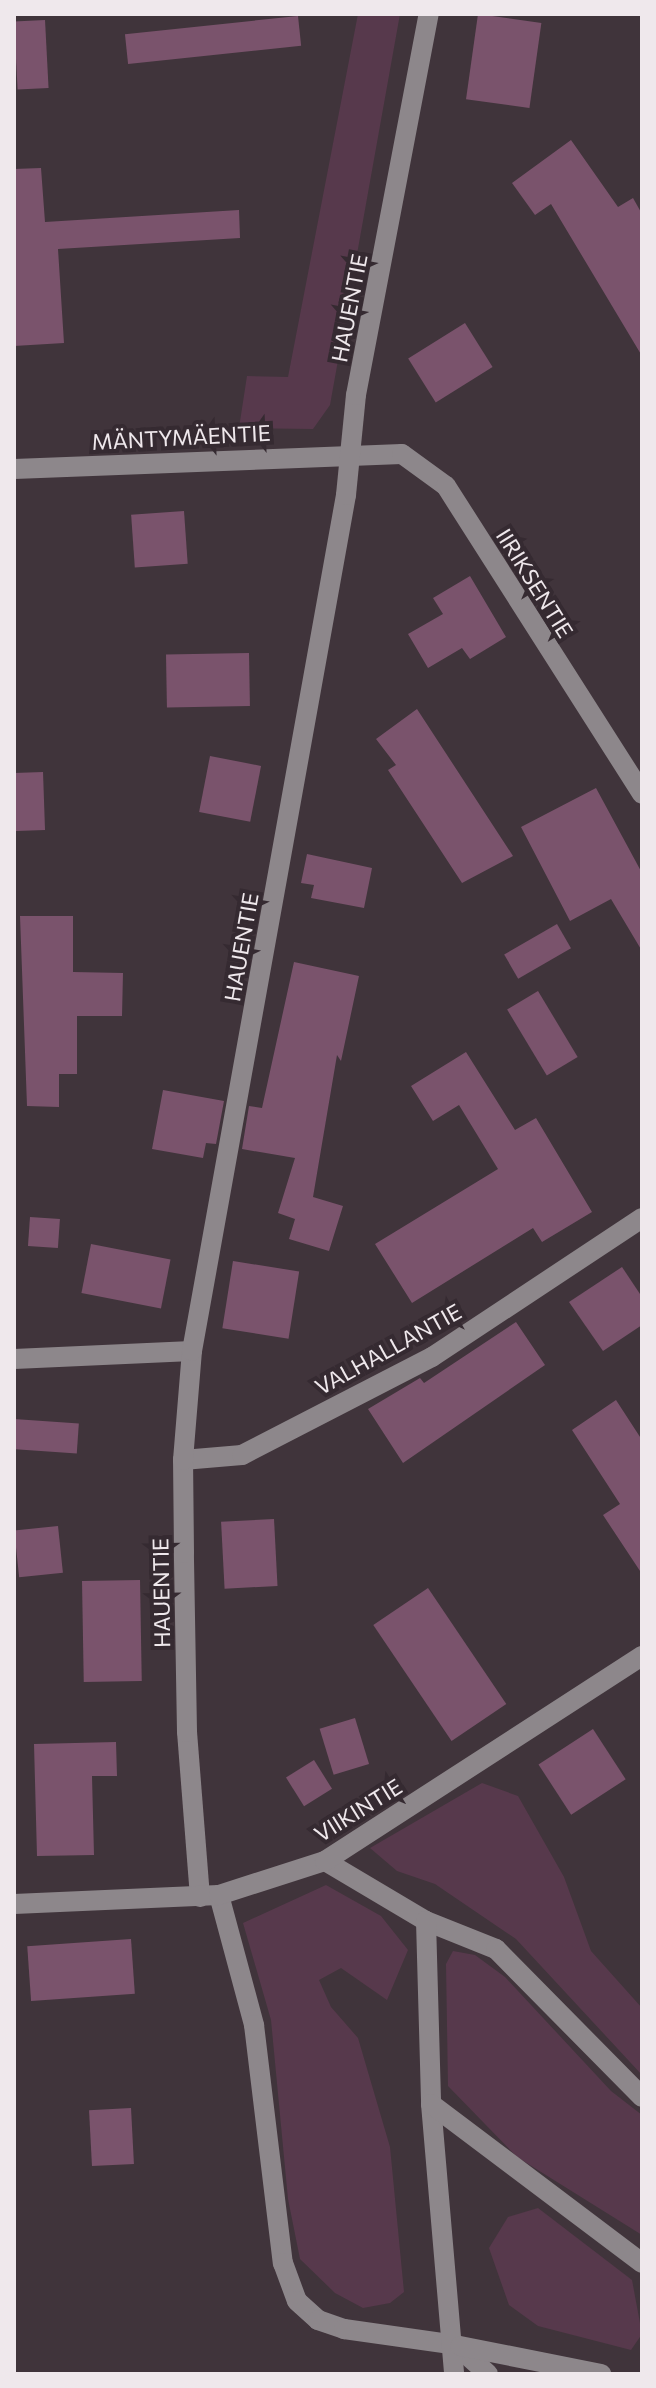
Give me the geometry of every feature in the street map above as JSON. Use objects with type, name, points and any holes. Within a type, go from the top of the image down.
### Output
[{"type":"street","name":"HAUENTIE","points":[[429,14],[192,1351],[183,1460],[187,1732],[210,1896],[254,2025],[283,2263],[297,2301],[318,2320],[344,2329],[456,2345],[601,2374]]},
{"type":"street","name":"MÄNTYMÄENTIE","points":[[14,469],[350,454]]},
{"type":"street","name":"IIRIKSENTIE","points":[[350,454],[402,454],[446,486],[642,794]]},
{"type":"street","name":"VALHALLANTIE","points":[[183,1460],[242,1455],[432,1357],[642,1218]]},
{"type":"street","points":[[14,1359],[192,1351]]},
{"type":"street","name":"VIIKINTIE","points":[[14,1904],[210,1896],[325,1861],[642,1656]]},
{"type":"street","points":[[325,1861],[426,1921],[496,1949],[642,2097]]},
{"type":"street","points":[[426,1921],[431,2104],[456,2345],[454,2374]]},
{"type":"street","points":[[431,2104],[642,2263]]},
{"type":"street","points":[[456,2345],[488,2374]]},
{"type":"shaded area","points":[[358,14],[400,14],[330,405],[313,429],[239,428],[247,376],[288,377]]},
{"type":"shaded area","points":[[482,1783],[518,1796],[564,1877],[591,1951],[642,2008],[642,2075],[516,1939],[435,1884],[397,1871],[370,1848]]},
{"type":"shaded area","points":[[326,1885],[381,1916],[408,1950],[387,2000],[341,1968],[319,1980],[331,2007],[358,2038],[390,2147],[404,2292],[390,2303],[363,2308],[335,2293],[300,2259],[288,2199],[271,2020],[243,1923]]},
{"type":"shaded area","points":[[453,1951],[475,1955],[505,1977],[611,2091],[642,2115],[642,2235],[517,2157],[448,2086],[446,1964]]},
{"type":"shaded area","points":[[538,2208],[632,2280],[642,2334],[631,2350],[538,2326],[509,2305],[489,2248],[508,2217]]},
{"type":"building","points":[[478,14],[541,23],[529,108],[466,99]]},
{"type":"building","points":[[298,16],[301,46],[128,64],[125,34]]},
{"type":"building","points":[[45,20],[49,88],[18,90],[14,22]]},
{"type":"building","points":[[571,140],[618,207],[633,198],[642,214],[642,356],[551,204],[535,215],[512,183]]},
{"type":"building","points":[[41,168],[45,222],[239,210],[240,238],[58,249],[64,343],[14,346],[14,169]]},
{"type":"building","points":[[465,323],[493,367],[436,403],[408,359]]},
{"type":"building","points":[[184,511],[188,564],[135,568],[131,515]]},
{"type":"building","points":[[470,576],[506,637],[470,659],[462,648],[428,668],[408,634],[443,614],[433,598]]},
{"type":"building","points":[[249,653],[250,706],[167,707],[166,654]]},
{"type":"building","points":[[417,709],[513,856],[462,883],[388,770],[396,765],[376,739]]},
{"type":"building","points":[[210,756],[261,766],[250,822],[199,812]]},
{"type":"building","points":[[43,772],[45,830],[16,831],[14,773]]},
{"type":"building","points":[[596,788],[642,873],[642,951],[611,899],[570,921],[521,827]]},
{"type":"building","points":[[307,854],[372,868],[364,908],[311,898],[314,885],[301,883]]},
{"type":"building","points":[[20,916],[73,916],[73,972],[123,973],[122,1016],[77,1016],[77,1074],[59,1074],[59,1107],[27,1106]]},
{"type":"building","points":[[557,924],[571,948],[518,979],[504,954]]},
{"type":"building","points":[[294,962],[359,976],[341,1061],[337,1055],[313,1197],[343,1206],[329,1251],[289,1239],[295,1219],[278,1213],[295,1158],[242,1149],[249,1106],[262,1108]]},
{"type":"building","points":[[538,991],[578,1057],[547,1076],[507,1010]]},
{"type":"building","points":[[466,1052],[515,1130],[536,1118],[592,1212],[542,1242],[533,1228],[412,1303],[375,1244],[498,1169],[459,1105],[433,1121],[411,1086]]},
{"type":"building","points":[[163,1090],[224,1101],[216,1144],[206,1143],[203,1158],[152,1149]]},
{"type":"building","points":[[30,1217],[60,1219],[58,1248],[28,1246]]},
{"type":"building","points":[[91,1244],[171,1259],[161,1309],[81,1293]]},
{"type":"building","points":[[233,1261],[299,1271],[289,1339],[222,1328]]},
{"type":"building","points":[[622,1267],[642,1297],[642,1325],[603,1351],[569,1302]]},
{"type":"building","points":[[516,1322],[545,1365],[403,1463],[368,1409],[420,1378],[424,1383]]},
{"type":"building","points":[[616,1400],[642,1440],[642,1574],[603,1515],[620,1504],[572,1430]]},
{"type":"building","points":[[14,1419],[79,1424],[77,1453],[14,1449]]},
{"type":"building","points":[[274,1519],[278,1586],[225,1589],[221,1522]]},
{"type":"building","points":[[58,1526],[63,1573],[19,1577],[14,1531]]},
{"type":"building","points":[[140,1580],[142,1681],[84,1682],[82,1581]]},
{"type":"building","points":[[428,1588],[506,1704],[452,1741],[373,1625]]},
{"type":"building","points":[[355,1718],[369,1764],[334,1775],[320,1729]]},
{"type":"building","points":[[593,1729],[626,1779],[571,1815],[538,1764]]},
{"type":"building","points":[[116,1742],[117,1776],[92,1776],[94,1855],[37,1856],[34,1744]]},
{"type":"building","points":[[314,1760],[332,1789],[304,1806],[286,1777]]},
{"type":"building","points":[[131,1939],[135,1994],[31,2001],[27,1946]]},
{"type":"building","points":[[131,2108],[134,2164],[92,2166],[89,2110]]}]
